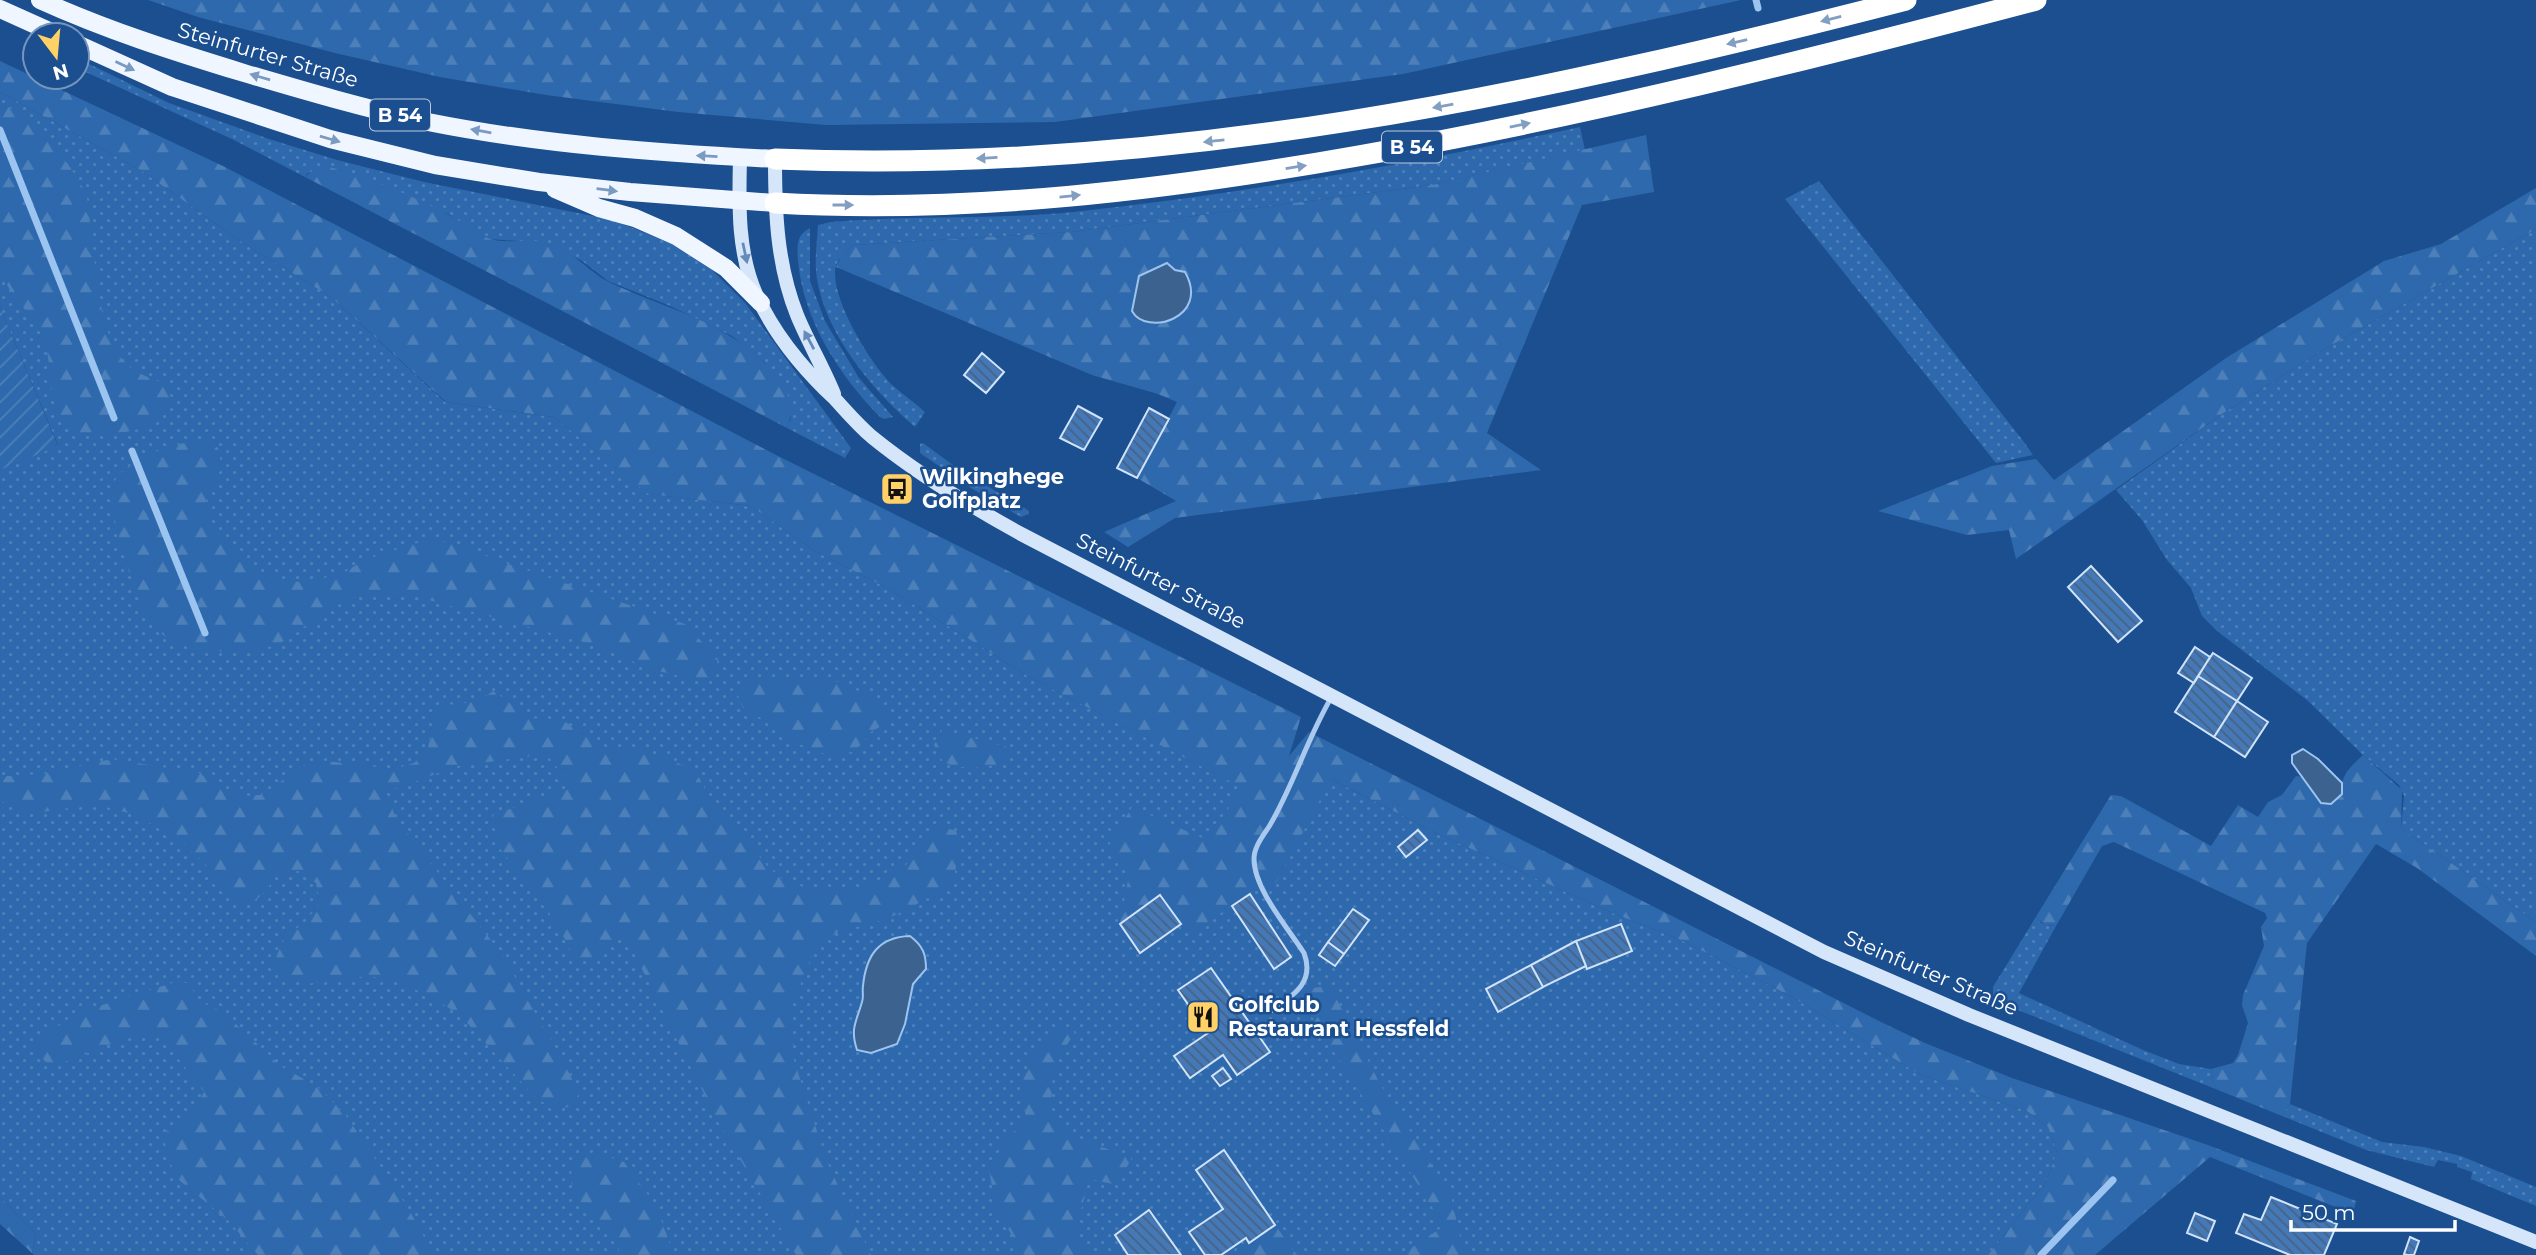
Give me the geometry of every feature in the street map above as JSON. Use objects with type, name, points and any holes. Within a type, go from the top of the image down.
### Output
[{"type":"highway","name":"B 54","points":[[775,159],[899,161],[1023,157],[1122,150],[1283,132],[1488,98],[1614,71],[1906,0]]},
{"type":"highway","name":"B 54","points":[[775,203],[815,206],[957,204],[1059,198],[1202,182],[1315,164],[1630,102],[2036,0]]},
{"type":"main road","name":"Steinfurter Straße","points":[[40,0],[73,15],[184,55],[390,113],[540,140],[674,154],[775,159],[775,203],[780,254],[792,301],[837,402]]},
{"type":"main road","points":[[0,9],[27,21]]},
{"type":"main road","name":"B 54","points":[[91,50],[172,87],[330,139],[435,165],[539,182],[689,198],[775,203]]},
{"type":"main road","name":"Steinfurter Straße","points":[[740,158],[739,220],[745,257],[755,293],[776,329],[802,365],[857,424],[892,452],[977,509],[1684,881],[1835,957],[1969,1015],[2536,1242]]},
{"type":"main road","points":[[539,182],[598,208],[635,218],[676,236],[726,268],[761,303]]},
{"type":"lane","points":[[1273,1010],[1301,988],[1306,980],[1308,965],[1304,953],[1262,887],[1255,868],[1254,853],[1289,792],[1306,748],[1332,695]]},
{"type":"green space","points":[[148,0],[1741,0],[1403,74],[1055,122],[826,125],[678,112],[546,95],[440,77],[198,17]]},
{"type":"green space","points":[[0,61],[21,71],[21,91],[64,91],[225,167],[778,456],[1301,717],[1289,756],[1309,732],[1925,1043],[2012,1078],[2205,1144],[2356,1201],[2353,1214],[2210,1157],[2095,1255],[1988,1255],[2046,1182],[2057,1152],[2048,1127],[2027,1111],[1921,1075],[1792,997],[1681,940],[1610,912],[1436,833],[1331,779],[1276,883],[1257,888],[1195,931],[1181,924],[1160,895],[1120,924],[1129,875],[1106,850],[1132,807],[1202,838],[1221,824],[1239,786],[1031,678],[889,589],[815,551],[751,506],[648,494],[554,417],[446,402],[331,297],[237,239],[142,171],[0,92]]},
{"type":"green space","points":[[91,65],[169,103],[337,160],[424,182],[613,220],[670,243],[712,270],[746,304],[851,448],[845,458],[787,428],[791,418],[765,363],[732,336],[670,306],[608,281],[582,261],[546,243],[489,239],[450,215],[338,169],[308,173],[305,177],[234,140],[91,74]]},
{"type":"green space","points":[[0,92],[142,171],[237,239],[331,297],[445,402],[554,417],[649,494],[751,506],[815,551],[889,589],[1031,678],[1240,786],[1288,757],[1436,833],[1610,912],[1681,940],[1792,997],[1921,1075],[2027,1111],[2048,1127],[2057,1152],[2046,1182],[1988,1255],[34,1255],[32,1253],[36,1234],[0,1197],[0,470],[58,445],[0,307]]},
{"type":"green space","points":[[5,105],[28,119],[43,134],[85,192],[100,300],[110,338],[130,367],[142,375],[164,383],[171,398],[163,415],[148,426],[118,433],[81,433],[65,425],[59,416],[43,338],[0,271],[0,106]]},
{"type":"green space","points":[[1580,127],[1585,150],[1432,185],[1071,232],[852,245],[835,268],[840,300],[855,332],[883,374],[925,412],[915,427],[883,397],[841,341],[830,321],[817,279],[818,225],[830,222],[1043,214],[1137,205],[1328,176]]},
{"type":"green space","points":[[1646,135],[1654,192],[1582,205],[1487,433],[1541,470],[1175,518],[1128,547],[1104,532],[1176,501],[1137,478],[1177,402],[1092,375],[836,267],[841,256],[852,245],[1071,232],[1432,185]]},
{"type":"green space","points":[[326,166],[404,194],[454,217],[493,240],[548,243],[573,256],[611,283],[720,330],[759,357],[780,382],[791,406],[787,428],[305,177],[313,170]]},
{"type":"green space","points":[[1819,181],[2033,455],[1996,463],[1785,199]]},
{"type":"green space","points":[[2536,188],[2536,229],[2328,347],[2225,412],[2016,559],[2009,530],[1967,535],[1878,511],[1992,466],[2036,459],[2054,480],[2226,358],[2384,261],[2441,244]]},
{"type":"green space","points":[[810,228],[810,281],[825,321],[859,378],[893,417],[880,417],[865,401],[837,365],[815,325],[801,282],[798,255],[800,238]]},
{"type":"green space","points":[[2536,229],[2536,922],[2401,828],[2404,796],[2399,785],[2363,755],[2307,700],[2217,631],[2202,616],[2191,588],[2167,560],[2142,520],[2116,490],[2225,412],[2328,347]]},
{"type":"green space","points":[[0,307],[58,446],[0,470]]},
{"type":"green space","points":[[205,440],[218,448],[222,467],[207,495],[207,512],[213,527],[225,544],[265,575],[291,582],[313,581],[345,572],[364,560],[417,543],[435,540],[453,543],[685,624],[718,659],[714,675],[703,681],[649,669],[599,646],[403,593],[373,594],[350,599],[289,638],[267,648],[234,652],[211,651],[174,642],[153,626],[140,601],[119,538],[112,490],[116,479],[136,461],[165,448]]},
{"type":"green space","points":[[923,443],[957,468],[1029,511],[1029,514],[1021,517],[971,488],[920,453],[920,444]]},
{"type":"green space","points":[[804,677],[835,681],[879,700],[890,721],[867,734],[865,741],[852,752],[832,755],[816,752],[809,747],[793,743],[777,727],[743,708],[736,691],[748,680]]},
{"type":"green space","points":[[494,691],[529,718],[564,721],[602,747],[641,751],[670,759],[696,772],[706,791],[768,867],[786,882],[811,889],[860,889],[907,864],[916,852],[921,838],[937,825],[956,831],[961,843],[954,877],[937,893],[902,912],[884,920],[838,932],[815,948],[792,1006],[793,1057],[827,1162],[871,1255],[796,1255],[716,1118],[633,951],[617,937],[589,961],[576,961],[556,922],[498,846],[493,815],[573,787],[546,754],[458,766],[386,792],[396,819],[508,962],[563,1060],[579,1094],[570,1107],[553,1109],[534,1096],[460,1015],[433,998],[400,982],[368,976],[306,984],[284,977],[274,962],[285,937],[305,922],[320,903],[316,883],[299,871],[277,875],[261,895],[239,909],[222,890],[207,866],[177,837],[132,814],[95,804],[30,814],[0,801],[0,781],[7,776],[43,774],[112,759],[199,773],[242,796],[260,795],[278,785],[291,771],[318,760],[394,769],[414,763],[428,749],[433,718],[448,705],[475,702]]},
{"type":"green space","points":[[942,730],[1007,747],[1011,756],[1007,762],[983,767],[958,767],[943,762],[934,745]]},
{"type":"green space","points":[[2363,755],[2402,790],[2401,828],[2536,922],[2536,956],[2417,868],[2376,844],[2307,943],[2290,1104],[2282,1116],[2218,1090],[2211,1069],[2233,1063],[2238,1055],[2248,1023],[2242,1005],[2243,995],[2264,946],[2261,927],[2267,918],[2265,913],[2114,842],[2102,846],[2056,926],[2045,925],[2037,915],[2111,795],[2121,796],[2211,846],[2238,805],[2258,817],[2268,802],[2282,795],[2296,776],[2303,777],[2308,784],[2342,790],[2345,774]]},
{"type":"green space","points":[[2037,915],[2044,924],[2056,926],[2019,993],[2143,1050],[2179,1064],[2211,1069],[2218,1090],[1993,1000],[1993,987]]},
{"type":"green space","points":[[172,983],[192,983],[195,999],[224,1013],[282,1067],[318,1087],[345,1114],[408,1208],[434,1255],[258,1255],[229,1221],[179,1180],[165,1153],[166,1132],[193,1113],[204,1092],[164,1040],[144,1033],[72,1060],[49,1065],[36,1052],[38,1040],[77,1013]]},
{"type":"green space","points":[[1330,986],[1379,1082],[1451,1196],[1464,1255],[1401,1255],[1444,1226],[1295,990]]},
{"type":"green space","points":[[1057,1024],[1075,1032],[1056,1062],[1051,1112],[1062,1127],[1083,1141],[1132,1157],[1118,1185],[1089,1179],[1074,1239],[1093,1255],[1024,1255],[996,1209],[989,1170],[1003,1144],[1026,1118],[1020,1087],[1038,1044]]},
{"type":"green space","points":[[2290,1104],[2382,1142],[2424,1147],[2461,1156],[2536,1187],[2536,1206],[2471,1179],[2472,1172],[2457,1167],[2457,1164],[2438,1160],[2434,1167],[2366,1150],[2282,1116]]},
{"type":"green space","points":[[594,1152],[624,1162],[656,1206],[674,1255],[621,1255],[607,1226],[581,1203],[573,1188],[571,1172],[575,1164]]},
{"type":"green space","points":[[0,1197],[36,1234],[32,1253],[0,1224]]},
{"type":"green space","points":[[1275,1225],[1297,1255],[1239,1255],[1249,1243]]},
{"type":"shaded area","points":[[1167,263],[1175,270],[1185,272],[1191,288],[1190,301],[1174,318],[1162,322],[1139,319],[1132,311],[1139,276]]},
{"type":"shaded area","points":[[2303,749],[2318,759],[2342,783],[2342,794],[2331,804],[2321,803],[2292,763],[2292,755]]},
{"type":"shaded area","points":[[910,936],[923,951],[926,969],[913,984],[905,1024],[897,1044],[871,1053],[857,1050],[855,1026],[863,1000],[867,965],[882,944]]},
{"type":"building","points":[[982,353],[1004,372],[986,393],[964,375]]},
{"type":"building","points":[[1078,406],[1102,419],[1084,450],[1060,438]]},
{"type":"building","points":[[1149,408],[1169,419],[1137,478],[1117,468]]},
{"type":"building","points":[[2091,566],[2142,621],[2118,642],[2068,587]]},
{"type":"building","points":[[2195,647],[2210,657],[2194,683],[2178,673]]},
{"type":"building","points":[[2213,653],[2252,678],[2237,701],[2198,676]]},
{"type":"building","points":[[2198,676],[2237,701],[2214,737],[2175,712]]},
{"type":"building","points":[[2237,701],[2268,722],[2245,757],[2214,737]]},
{"type":"building","points":[[1418,830],[1427,840],[1406,857],[1398,847]]},
{"type":"building","points":[[1250,894],[1291,957],[1274,969],[1232,906]]},
{"type":"building","points":[[1160,895],[1181,924],[1140,953],[1120,924]]},
{"type":"building","points":[[1353,909],[1369,920],[1344,954],[1328,942]]},
{"type":"building","points":[[1621,924],[1632,951],[1587,969],[1576,941]]},
{"type":"building","points":[[1576,941],[1586,966],[1543,987],[1531,965]]},
{"type":"building","points":[[1328,942],[1344,954],[1335,966],[1319,955]]},
{"type":"building","points":[[1531,965],[1543,987],[1498,1012],[1486,989]]},
{"type":"building","points":[[1211,968],[1270,1052],[1237,1075],[1223,1055],[1190,1078],[1174,1056],[1208,1033],[1178,990]]},
{"type":"building","points":[[1223,1068],[1231,1079],[1220,1086],[1212,1076]]},
{"type":"building","points":[[1224,1150],[1275,1225],[1249,1243],[1246,1238],[1221,1255],[1205,1255],[1189,1232],[1223,1209],[1196,1170]]},
{"type":"building","points":[[2271,1197],[2337,1224],[2324,1255],[2290,1255],[2236,1233],[2244,1214],[2261,1220]]},
{"type":"building","points":[[1149,1210],[1181,1255],[1128,1255],[1115,1235]]},
{"type":"building","points":[[2195,1213],[2215,1221],[2207,1241],[2187,1233]]},
{"type":"building","points":[[2410,1237],[2419,1241],[2414,1255],[2404,1254]]},
{"type":"waterway","points":[[1756,0],[1758,8]]},
{"type":"waterway","points":[[0,130],[114,418]]},
{"type":"waterway","points":[[132,451],[205,633]]},
{"type":"waterway","points":[[2041,1255],[2113,1180]]},
{"type":"place","name":"Wilkinghege Golfplatz","points":[[897,489]]},
{"type":"place","name":"Golfclub Restaurant Hessfeld","points":[[1203,1017]]}]
